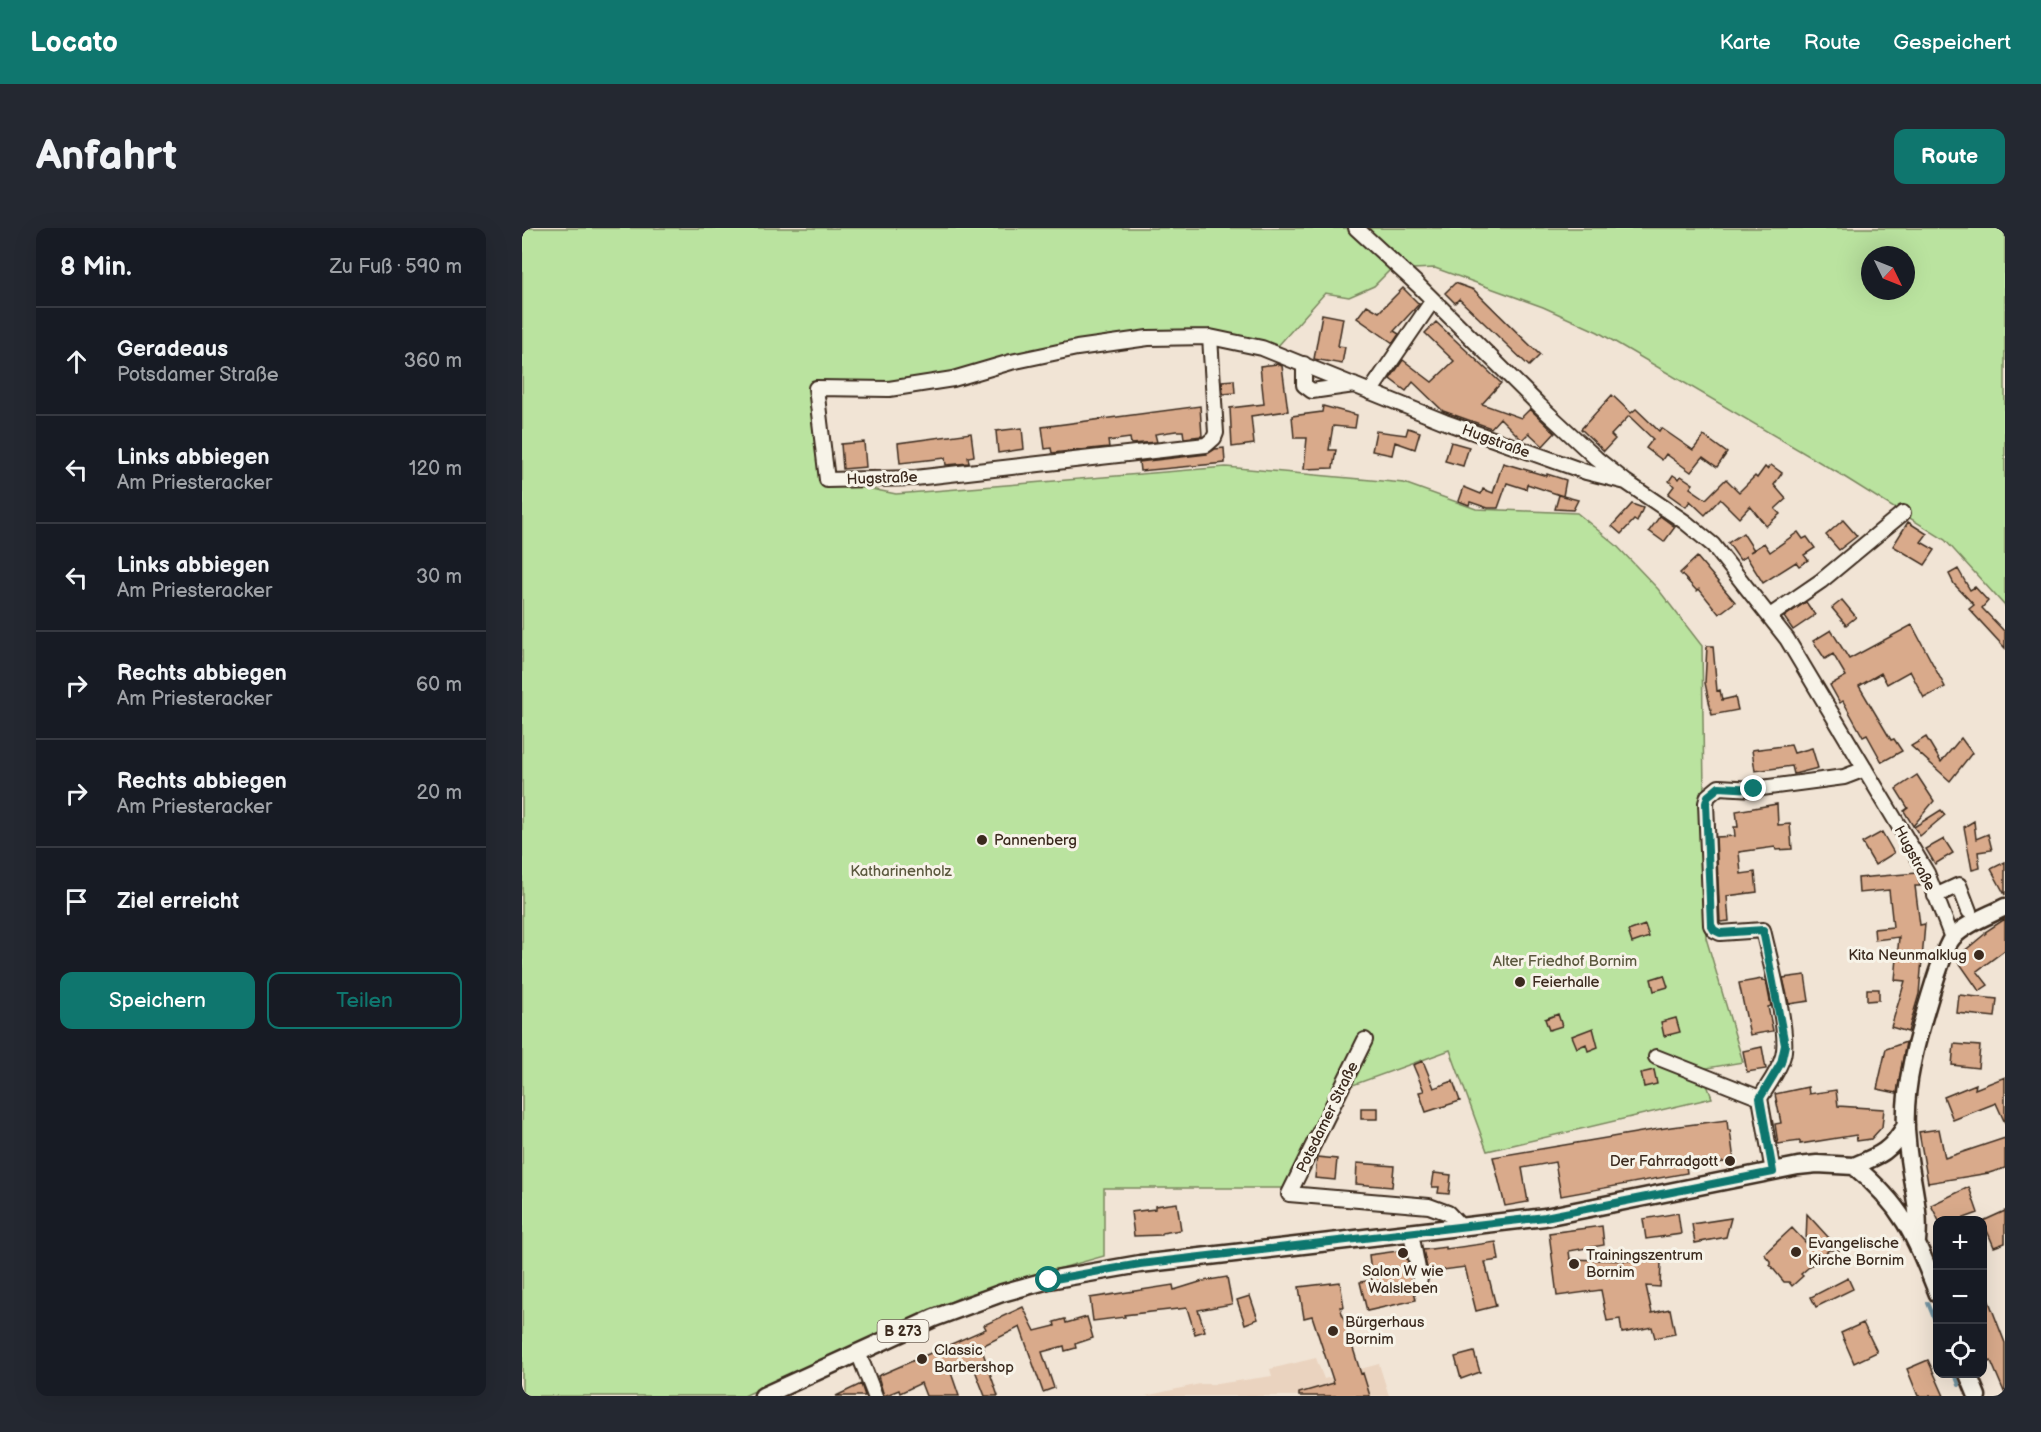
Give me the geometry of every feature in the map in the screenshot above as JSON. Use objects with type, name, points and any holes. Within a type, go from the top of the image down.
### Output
[{"type":"main road","points":[[1917,1241],[1919,1222],[1906,1125],[1912,1063],[1943,956],[1952,938],[1966,927],[2005,907]]},
{"type":"main road","points":[[1906,1125],[1888,1150],[1854,1166],[1887,1197],[1904,1218],[1917,1241],[1933,1281]]},
{"type":"main road","name":"B 273","points":[[763,1396],[967,1305],[1002,1293],[1072,1275],[1140,1264],[1545,1217],[1817,1164],[1854,1166]]},
{"type":"main road","points":[[1970,1378],[1977,1396]]},
{"type":"street","name":"Hugstraße","points":[[1356,228],[1592,454],[1626,482],[1705,538],[1787,639],[1927,873],[1952,938]]},
{"type":"street","points":[[1370,392],[1433,300]]},
{"type":"street","name":"Hugstraße","points":[[1210,337],[1216,433],[1206,445],[915,478],[827,480],[816,388],[889,389],[953,379],[1011,362],[1077,348],[1148,338],[1210,337],[1262,348],[1497,441],[1586,472],[1626,482]]},
{"type":"street","points":[[1304,364],[1304,385],[1312,392],[1354,385]]},
{"type":"street","points":[[1770,616],[1821,581],[1903,513]]},
{"type":"street","points":[[1773,1172],[1760,1098],[1781,1063],[1784,1054],[1784,1034],[1763,930],[1720,933],[1711,925],[1706,803],[1708,796],[1719,787],[1754,789],[1844,777],[1865,769]]},
{"type":"street","points":[[1935,896],[1959,885],[1969,910]]},
{"type":"street","name":"Potsdamer Straße","points":[[1365,1040],[1289,1194],[1429,1206],[1449,1213],[1462,1228]]},
{"type":"street","points":[[1656,1057],[1760,1098]]},
{"type":"street","points":[[1411,1233],[1420,1279]]},
{"type":"street","points":[[858,1352],[875,1396]]},
{"type":"shaded area","points":[[1316,1358],[1324,1379],[1379,1364],[1389,1396],[1145,1396],[1200,1384],[1217,1384],[1272,1376],[1270,1369]]},
{"type":"green space","name":"Katharinenholz","points":[[522,228],[2005,228],[2005,606],[1945,540],[1838,473],[1598,332],[1543,307],[1435,268],[1390,270],[1374,286],[1349,297],[1325,293],[1277,347],[1148,338],[953,379],[816,388],[827,480],[896,494],[1226,467],[1404,483],[1476,509],[1577,513],[1616,545],[1658,589],[1702,646],[1706,938],[1743,1062],[1701,1069],[1712,1098],[1487,1151],[1450,1050],[1347,1087],[1297,1188],[1104,1188],[1104,1256],[963,1296],[744,1396],[522,1396]]},
{"type":"building","points":[[1455,283],[1474,290],[1540,355],[1529,366],[1459,299],[1455,303],[1445,293]]},
{"type":"building","points":[[1403,288],[1419,304],[1394,331],[1399,334],[1393,343],[1357,318],[1367,305],[1379,312]]},
{"type":"building","points":[[1322,314],[1343,318],[1338,346],[1345,347],[1342,364],[1314,359]]},
{"type":"building","points":[[1436,322],[1501,383],[1482,404],[1521,418],[1530,409],[1555,433],[1543,446],[1529,433],[1522,440],[1500,418],[1491,428],[1443,411],[1413,382],[1406,391],[1390,379],[1403,360],[1432,382],[1454,361],[1425,333]]},
{"type":"building","points":[[1277,364],[1282,366],[1288,411],[1251,416],[1254,444],[1232,447],[1230,408],[1264,404],[1260,366]]},
{"type":"building","points":[[1234,380],[1235,393],[1223,394],[1222,381]]},
{"type":"building","points":[[1612,395],[1631,413],[1636,409],[1659,431],[1661,428],[1693,450],[1704,436],[1727,453],[1717,467],[1703,457],[1691,472],[1666,454],[1662,460],[1646,448],[1653,439],[1629,416],[1611,435],[1615,439],[1604,451],[1581,429]]},
{"type":"building","points":[[1200,406],[1202,436],[1184,438],[1183,431],[1176,431],[1155,434],[1157,442],[1131,444],[1130,438],[1108,441],[1109,447],[1052,453],[1051,448],[1045,449],[1042,427]]},
{"type":"building","points":[[1323,406],[1357,415],[1355,428],[1333,426],[1329,450],[1336,450],[1333,468],[1304,469],[1307,438],[1294,438],[1292,416],[1322,412]]},
{"type":"building","points":[[1022,428],[1024,449],[998,453],[996,431]]},
{"type":"building","points":[[1408,428],[1420,432],[1415,449],[1395,442],[1392,455],[1372,451],[1376,431],[1406,435]]},
{"type":"building","points":[[971,433],[974,456],[968,457],[969,463],[946,465],[945,458],[900,463],[898,443]]},
{"type":"building","points":[[864,442],[866,467],[843,469],[841,444]]},
{"type":"building","points":[[1451,442],[1469,447],[1463,466],[1445,461]]},
{"type":"building","points":[[1224,448],[1225,463],[1140,471],[1139,462],[1207,454],[1215,449]]},
{"type":"building","points":[[1503,463],[1566,480],[1563,496],[1527,484],[1526,489],[1507,483],[1498,508],[1488,508],[1470,502],[1469,505],[1459,501],[1464,487],[1481,494],[1483,489],[1493,493]]},
{"type":"building","points":[[1771,465],[1782,473],[1774,485],[1786,499],[1775,509],[1780,514],[1766,526],[1750,506],[1739,518],[1720,499],[1705,515],[1690,501],[1686,507],[1668,494],[1674,486],[1669,481],[1673,475],[1679,479],[1681,476],[1693,484],[1690,488],[1706,499],[1726,479],[1739,492],[1755,476],[1757,478],[1765,467],[1767,469]]},
{"type":"building","points":[[1559,495],[1578,500],[1573,510],[1555,509]]},
{"type":"building","points":[[1632,504],[1643,508],[1637,522],[1634,520],[1621,534],[1612,526]]},
{"type":"building","points":[[1660,516],[1675,527],[1664,542],[1649,531]]},
{"type":"building","points":[[1843,520],[1857,536],[1839,550],[1826,535]]},
{"type":"building","points":[[1908,522],[1927,534],[1921,542],[1935,550],[1925,565],[1893,546]]},
{"type":"building","points":[[1798,532],[1803,539],[1807,537],[1815,548],[1804,555],[1808,560],[1799,566],[1796,562],[1763,583],[1746,556],[1740,560],[1728,543],[1743,533],[1754,550],[1764,543],[1770,552]]},
{"type":"building","points":[[1697,557],[1735,602],[1719,614],[1699,589],[1697,591],[1680,573]]},
{"type":"building","points":[[1958,569],[1970,590],[1975,587],[1988,601],[1982,608],[2005,632],[2005,648],[1969,609],[1974,605],[1954,584],[1949,574]]},
{"type":"building","points":[[1842,600],[1856,617],[1846,625],[1832,608]]},
{"type":"building","points":[[1806,602],[1815,615],[1793,630],[1784,617]]},
{"type":"building","points":[[1912,625],[1945,687],[1924,698],[1910,671],[1887,684],[1881,673],[1859,686],[1891,740],[1894,739],[1902,751],[1882,762],[1867,735],[1863,737],[1843,701],[1840,703],[1830,685],[1846,676],[1833,654],[1825,659],[1813,641],[1831,630],[1849,659]]},
{"type":"building","points":[[1707,646],[1713,646],[1717,691],[1720,690],[1722,700],[1735,697],[1738,710],[1712,715],[1705,683]]},
{"type":"building","points":[[1926,737],[1941,762],[1961,738],[1972,753],[1950,781],[1911,746]]},
{"type":"building","points":[[1791,745],[1794,753],[1812,748],[1818,768],[1794,774],[1792,766],[1755,771],[1752,750]]},
{"type":"building","points":[[1917,775],[1934,801],[1913,826],[1904,811],[1908,808],[1896,789]]},
{"type":"building","points":[[1777,804],[1778,825],[1790,824],[1792,849],[1776,850],[1775,847],[1739,852],[1741,874],[1755,872],[1757,892],[1727,896],[1729,921],[1720,922],[1716,837],[1735,836],[1734,827],[1738,827],[1736,811]]},
{"type":"building","points":[[1941,810],[1945,815],[1920,836],[1914,827]]},
{"type":"building","points":[[1974,821],[1976,839],[1988,834],[1992,850],[1978,852],[1980,868],[1972,870],[1964,827]]},
{"type":"building","points":[[1882,832],[1894,853],[1875,865],[1862,843]]},
{"type":"building","points":[[1944,839],[1953,853],[1935,864],[1926,849]]},
{"type":"building","points":[[2005,862],[2005,895],[1991,869]]},
{"type":"building","points":[[1917,873],[1920,886],[1915,886],[1920,925],[1925,924],[1919,994],[1908,1032],[1891,1027],[1905,981],[1895,980],[1899,937],[1875,940],[1874,929],[1893,927],[1889,890],[1859,893],[1858,878]]},
{"type":"building","name":"Kita Neunmalklug","points":[[2005,919],[2005,950],[1977,971],[1988,985],[1979,991],[1956,958],[1985,932]]},
{"type":"building","points":[[1645,925],[1649,937],[1632,943],[1628,931]]},
{"type":"building","points":[[1664,975],[1668,987],[1654,991],[1651,979]]},
{"type":"building","points":[[1805,975],[1809,1001],[1789,1004],[1783,978]]},
{"type":"building","points":[[1762,979],[1762,981],[1766,980],[1773,1031],[1750,1035],[1739,983]]},
{"type":"building","points":[[1867,989],[1879,989],[1879,1000],[1867,1001]]},
{"type":"building","points":[[1959,995],[1997,999],[1995,1017],[1957,1013]]},
{"type":"building","points":[[1558,1014],[1562,1026],[1549,1030],[1545,1019]]},
{"type":"building","points":[[1676,1018],[1680,1032],[1664,1036],[1661,1022]]},
{"type":"building","points":[[1593,1028],[1598,1047],[1588,1051],[1586,1044],[1577,1048],[1572,1036]]},
{"type":"building","points":[[1906,1042],[1897,1093],[1877,1089],[1886,1049]]},
{"type":"building","points":[[1954,1044],[1980,1046],[1978,1068],[1952,1065]]},
{"type":"building","points":[[1762,1047],[1766,1069],[1747,1072],[1743,1051]]},
{"type":"building","points":[[1423,1061],[1434,1088],[1453,1081],[1460,1101],[1426,1112],[1419,1092],[1424,1091],[1413,1065]]},
{"type":"building","points":[[1654,1070],[1657,1084],[1644,1087],[1641,1073]]},
{"type":"building","points":[[2005,1077],[2005,1123],[1996,1103],[1953,1120],[1944,1097],[1976,1084],[1975,1089]]},
{"type":"building","points":[[1808,1087],[1809,1094],[1836,1090],[1838,1106],[1884,1109],[1882,1127],[1871,1139],[1857,1141],[1856,1135],[1800,1144],[1800,1141],[1778,1144],[1775,1124],[1781,1123],[1775,1094]]},
{"type":"building","points":[[1361,1108],[1378,1108],[1378,1119],[1361,1119]]},
{"type":"building","points":[[1727,1120],[1734,1161],[1686,1166],[1687,1173],[1561,1196],[1555,1162],[1522,1168],[1528,1202],[1505,1206],[1493,1157],[1671,1127]]},
{"type":"building","points":[[1939,1129],[1945,1158],[2005,1138],[2005,1168],[1989,1173],[1928,1183],[1919,1132]]},
{"type":"building","points":[[1317,1157],[1337,1159],[1335,1180],[1315,1178]]},
{"type":"building","points":[[1357,1163],[1394,1166],[1392,1187],[1356,1184]]},
{"type":"building","points":[[1434,1173],[1451,1175],[1449,1194],[1438,1193],[1439,1187],[1432,1187]]},
{"type":"building","points":[[1969,1187],[1978,1213],[1970,1216],[1936,1216],[1931,1205]]},
{"type":"building","points":[[1177,1203],[1181,1230],[1162,1233],[1162,1235],[1134,1236],[1131,1212]]},
{"type":"building","points":[[2005,1211],[2005,1243],[1994,1247],[1987,1230],[1987,1219]]},
{"type":"building","points":[[1678,1213],[1681,1234],[1646,1239],[1643,1219]]},
{"type":"building","name":"Evangelische Kirche Bornim","points":[[1807,1214],[1840,1250],[1829,1250],[1801,1274],[1803,1276],[1792,1286],[1789,1282],[1784,1282],[1764,1254],[1792,1228],[1806,1243]]},
{"type":"building","points":[[1731,1218],[1726,1237],[1695,1243],[1692,1224]]},
{"type":"building","points":[[1602,1226],[1604,1245],[1569,1251],[1570,1259],[1661,1262],[1660,1287],[1646,1286],[1652,1313],[1670,1309],[1675,1334],[1655,1338],[1652,1327],[1622,1333],[1620,1319],[1607,1321],[1601,1290],[1557,1296],[1549,1233]]},
{"type":"building","points":[[1496,1242],[1499,1260],[1485,1262],[1496,1306],[1476,1311],[1465,1267],[1428,1272],[1423,1250]]},
{"type":"building","points":[[1405,1250],[1416,1300],[1367,1311],[1360,1282],[1372,1280],[1369,1255]]},
{"type":"building","points":[[1227,1277],[1232,1304],[1198,1310],[1205,1331],[1195,1334],[1187,1308],[1093,1321],[1090,1298],[1173,1285],[1174,1290],[1203,1281]]},
{"type":"building","points":[[1848,1278],[1853,1289],[1816,1307],[1811,1297]]},
{"type":"building","points":[[1340,1282],[1344,1307],[1340,1307],[1370,1396],[1299,1396],[1299,1393],[1334,1383],[1312,1316],[1304,1318],[1299,1287]]},
{"type":"building","points":[[1250,1296],[1258,1319],[1245,1324],[1237,1300]]},
{"type":"building","points":[[1987,1296],[2005,1343],[2005,1394],[1991,1361],[1989,1362],[1987,1357]]},
{"type":"building","points":[[1023,1307],[1035,1331],[1055,1326],[1054,1322],[1065,1319],[1066,1323],[1087,1317],[1093,1338],[1075,1344],[1076,1348],[1065,1351],[1064,1346],[1042,1352],[1054,1388],[1043,1392],[1020,1327],[982,1346],[998,1396],[985,1396],[971,1360],[949,1367],[959,1396],[926,1396],[921,1383],[900,1393],[899,1390],[884,1396],[878,1376],[986,1329],[984,1325]]},
{"type":"building","points":[[1863,1323],[1877,1352],[1854,1363],[1841,1333]]},
{"type":"building","points":[[1474,1352],[1480,1372],[1461,1379],[1455,1357]]},
{"type":"building","points":[[1928,1360],[1933,1371],[1933,1378],[1936,1378],[1944,1396],[1918,1396],[1907,1369]]},
{"type":"building","points":[[861,1384],[865,1396],[836,1396]]},
{"type":"waterway","points":[[1928,1303],[1936,1324]]},
{"type":"waterway","points":[[1956,1378],[1959,1385]]},
{"type":"place","name":"Pannenberg","points":[[982,840]]},
{"type":"place","name":"Kita Neunmalklug","points":[[1979,955]]},
{"type":"place","name":"Feierhalle","points":[[1520,982]]},
{"type":"place","name":"Der Fahrradgott","points":[[1730,1161]]},
{"type":"place","name":"Evangelische Kirche Bornim","points":[[1796,1252]]},
{"type":"place","name":"Salon W wie Walsleben","points":[[1403,1253]]},
{"type":"place","name":"Trainingszentrum Bornim","points":[[1574,1264]]},
{"type":"place","name":"Bürgerhaus Bornim","points":[[1333,1331]]},
{"type":"place","name":"Classic Barbershop","points":[[922,1359]]},
{"type":"route","points":[[1049,1280],[1140,1264],[1545,1217],[1773,1172],[1760,1098],[1781,1063],[1785,1045],[1763,930],[1720,933],[1711,925],[1706,803],[1708,796],[1719,787],[1754,789]]},
{"type":"park label","name":"Alter Friedhof Bornim","points":[[1565,961]]}]
